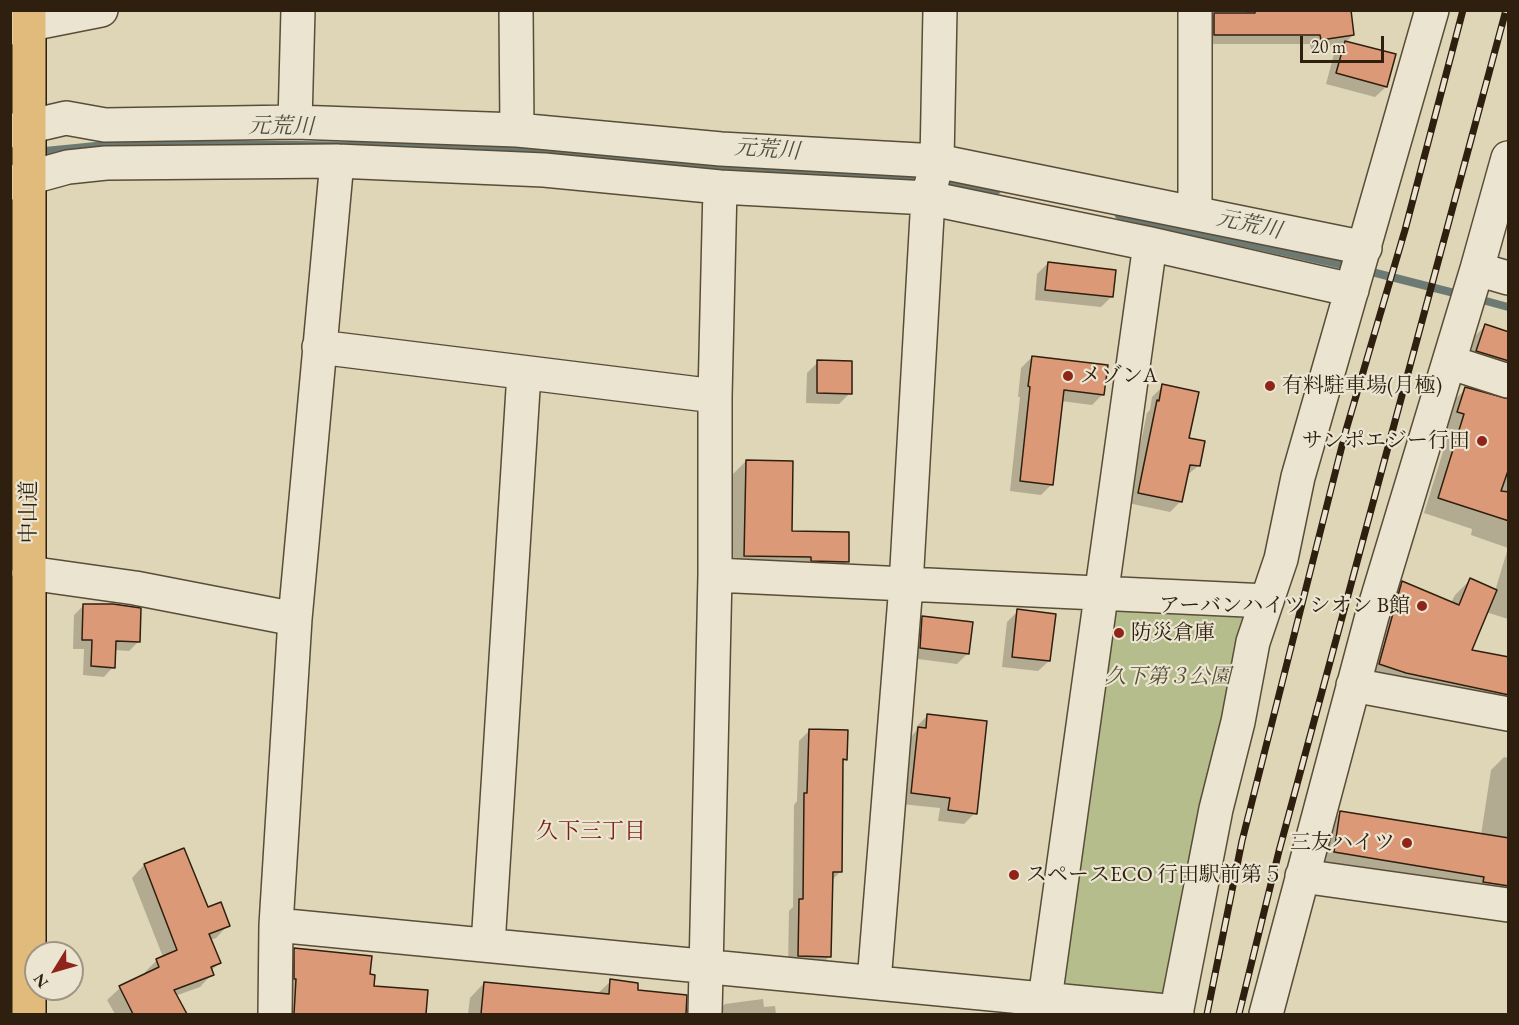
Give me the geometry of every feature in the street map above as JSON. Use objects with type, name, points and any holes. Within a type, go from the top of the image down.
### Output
[{"type":"highway","name":"中山道","points":[[23,21],[20,130],[19,414],[29,573],[29,1014]]},
{"type":"street","points":[[23,21],[101,10]]},
{"type":"street","points":[[295,122],[298,10]]},
{"type":"street","points":[[516,10],[517,130]]},
{"type":"street","points":[[874,982],[906,585],[928,198],[937,160],[940,10]]},
{"type":"street","points":[[1195,10],[1195,213]]},
{"type":"street","points":[[276,925],[1176,1013],[1216,808],[1238,722],[1253,642],[1281,559],[1298,477],[1432,10]]},
{"type":"street","points":[[20,130],[66,118],[105,125],[295,122],[517,130],[721,149],[937,160],[1365,248]]},
{"type":"street","points":[[1266,1014],[1372,616],[1509,158]]},
{"type":"street","points":[[20,180],[68,167],[106,163],[337,161],[544,170],[720,187],[928,198],[1150,244],[1352,290]]},
{"type":"street","points":[[275,1014],[276,925],[295,619],[337,161]]},
{"type":"street","points":[[705,1014],[715,575],[720,187]]},
{"type":"street","points":[[1045,999],[1150,244]]},
{"type":"street","points":[[1477,269],[1509,278]]},
{"type":"street","points":[[319,347],[716,396]]},
{"type":"street","points":[[1449,362],[1509,381]]},
{"type":"street","points":[[488,945],[524,373]]},
{"type":"street","points":[[29,573],[135,588],[295,619]]},
{"type":"street","points":[[715,575],[1267,602]]},
{"type":"street","points":[[1353,685],[1509,714]]},
{"type":"street","points":[[1302,876],[1509,905]]},
{"type":"green space","name":"久下第３公園","points":[[1112,605],[1237,610],[1246,621],[1170,987],[1155,998],[1057,987]]},
{"type":"building","points":[[1255,10],[1351,10],[1354,35],[1321,40],[1320,35],[1214,35],[1214,13],[1255,13]]},
{"type":"building","points":[[1345,41],[1396,54],[1387,87],[1336,73]]},
{"type":"building","points":[[1048,262],[1116,270],[1113,297],[1045,290]]},
{"type":"building","points":[[1485,324],[1509,332],[1509,361],[1476,351]]},
{"type":"building","points":[[1032,356],[1108,365],[1104,395],[1064,390],[1053,485],[1020,481]]},
{"type":"building","points":[[817,360],[852,361],[852,394],[817,393]]},
{"type":"building","points":[[1162,384],[1199,392],[1189,438],[1205,441],[1200,466],[1190,465],[1182,502],[1138,493]]},
{"type":"building","name":"サンポエジー行田","points":[[1465,387],[1509,399],[1509,468],[1501,491],[1509,492],[1509,521],[1438,498],[1464,414],[1457,412]]},
{"type":"building","points":[[746,460],[793,461],[792,531],[849,532],[849,562],[811,561],[811,557],[744,556]]},
{"type":"building","points":[[1470,578],[1497,590],[1472,650],[1509,657],[1509,695],[1406,673],[1379,664],[1402,581],[1459,605]]},
{"type":"building","points":[[83,604],[113,604],[141,608],[140,642],[116,641],[115,668],[91,666],[92,640],[82,640]]},
{"type":"building","points":[[1017,609],[1056,614],[1050,661],[1012,657]]},
{"type":"building","points":[[922,616],[973,622],[969,654],[920,648]]},
{"type":"building","points":[[927,714],[987,721],[977,814],[948,810],[950,798],[911,793],[918,727],[926,728]]},
{"type":"building","points":[[809,729],[848,730],[847,760],[843,759],[842,872],[833,872],[831,957],[798,956],[799,899],[803,899],[804,793],[807,793]]},
{"type":"building","name":"三友ハイツ","points":[[1340,811],[1509,838],[1509,886],[1483,882],[1484,877],[1334,852]]},
{"type":"building","points":[[184,848],[208,907],[221,902],[230,926],[209,934],[221,963],[211,967],[214,975],[174,990],[187,1014],[133,1014],[119,986],[159,967],[156,959],[177,950],[144,864]]},
{"type":"building","points":[[294,948],[372,956],[370,974],[375,975],[374,986],[428,990],[426,1014],[294,1014],[296,979],[294,979]]},
{"type":"building","points":[[610,979],[638,983],[638,990],[687,995],[686,1014],[481,1014],[484,982],[609,994]]},
{"type":"waterway","name":"元荒川","points":[[35,152],[126,143],[460,147],[795,172],[926,178]]},
{"type":"waterway","name":"元荒川","points":[[939,179],[997,190]]},
{"type":"waterway","name":"元荒川","points":[[1119,215],[1352,267]]},
{"type":"waterway","name":"元荒川","points":[[1364,270],[1462,295]]},
{"type":"waterway","name":"元荒川","points":[[1475,298],[1508,307]]},
{"type":"railway","points":[[1207,1014],[1242,841],[1346,430],[1405,230],[1463,10]]},
{"type":"railway","points":[[1239,1014],[1279,851],[1506,10]]},
{"type":"place","name":"メゾンA","points":[[1068,376]]},
{"type":"place","name":"有料駐車場(月極)","points":[[1270,386]]},
{"type":"place","name":"サンポエジー行田","points":[[1482,441]]},
{"type":"place","name":"アーバンハイツ シオン B館","points":[[1422,606]]},
{"type":"place","name":"防災倉庫","points":[[1119,633]]},
{"type":"place","name":"三友ハイツ","points":[[1407,843]]},
{"type":"place","name":"スペースECO 行田駅前第５","points":[[1014,875]]},
{"type":"district","name":"久下三丁目","points":[[591,832]]}]
